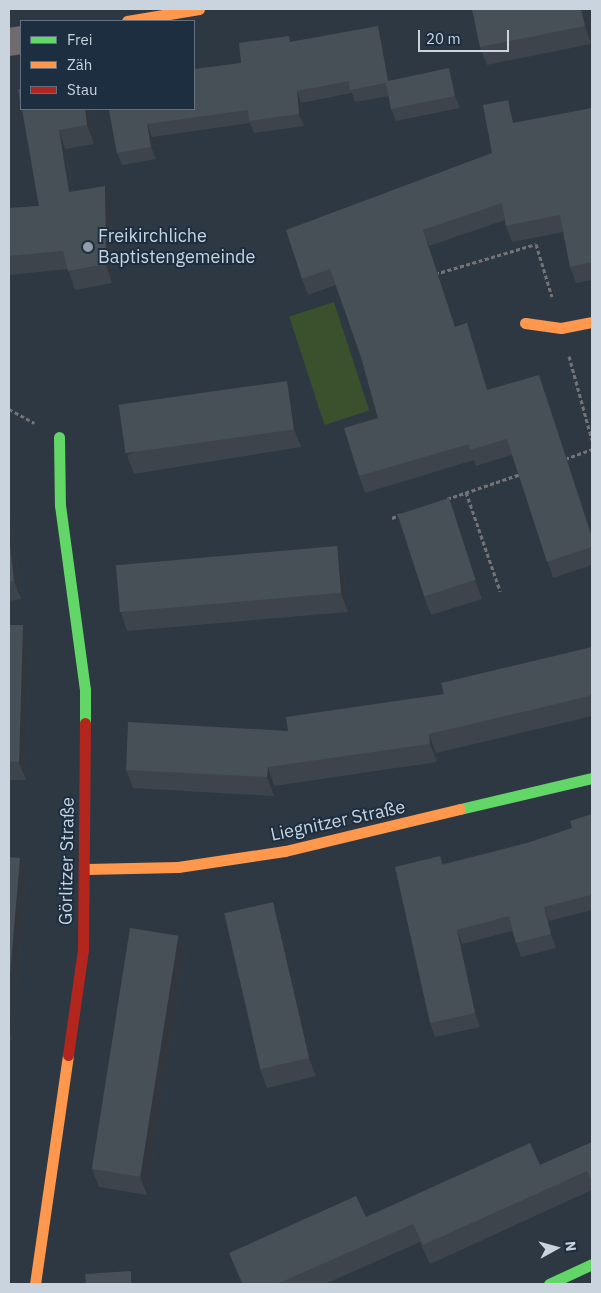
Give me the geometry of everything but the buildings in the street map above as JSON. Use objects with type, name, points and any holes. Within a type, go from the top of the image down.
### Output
[{"type":"street","points":[[133,20],[198,9]]},
{"type":"street","points":[[525,323],[561,328],[592,322]]},
{"type":"street","name":"Görlitzer Straße","points":[[35,1284],[83,950],[86,869],[85,690],[60,505],[59,437]]},
{"type":"street","name":"Liegnitzer Straße","points":[[86,869],[178,867],[285,851],[592,778]]},
{"type":"street","points":[[549,1284],[592,1264]]},
{"type":"path","points":[[431,275],[536,244],[592,440]]},
{"type":"path","points":[[556,462],[592,449]]},
{"type":"path","points":[[438,502],[529,471]]},
{"type":"path","points":[[466,492],[500,591]]},
{"type":"path","points":[[392,518],[410,511]]},
{"type":"green space","points":[[334,302],[369,410],[325,425],[289,317]]},
{"type":"traffic: fast","points":[[59,437],[60,505],[85,690],[85,723]]},
{"type":"traffic: fast","points":[[460,809],[592,778]]},
{"type":"traffic: fast","points":[[549,1284],[592,1264]]},
{"type":"traffic: slow","points":[[133,20],[199,9]]},
{"type":"traffic: slow","points":[[525,323],[561,328],[592,322]]},
{"type":"traffic: slow","points":[[86,869],[178,867],[285,851],[460,809]]},
{"type":"traffic: slow","points":[[35,1284],[68,1055]]},
{"type":"traffic: jam","points":[[68,1055],[83,950],[85,723]]},
{"type":"place","name":"Freikirchliche Baptistengemeinde","points":[[88,247]]}]
